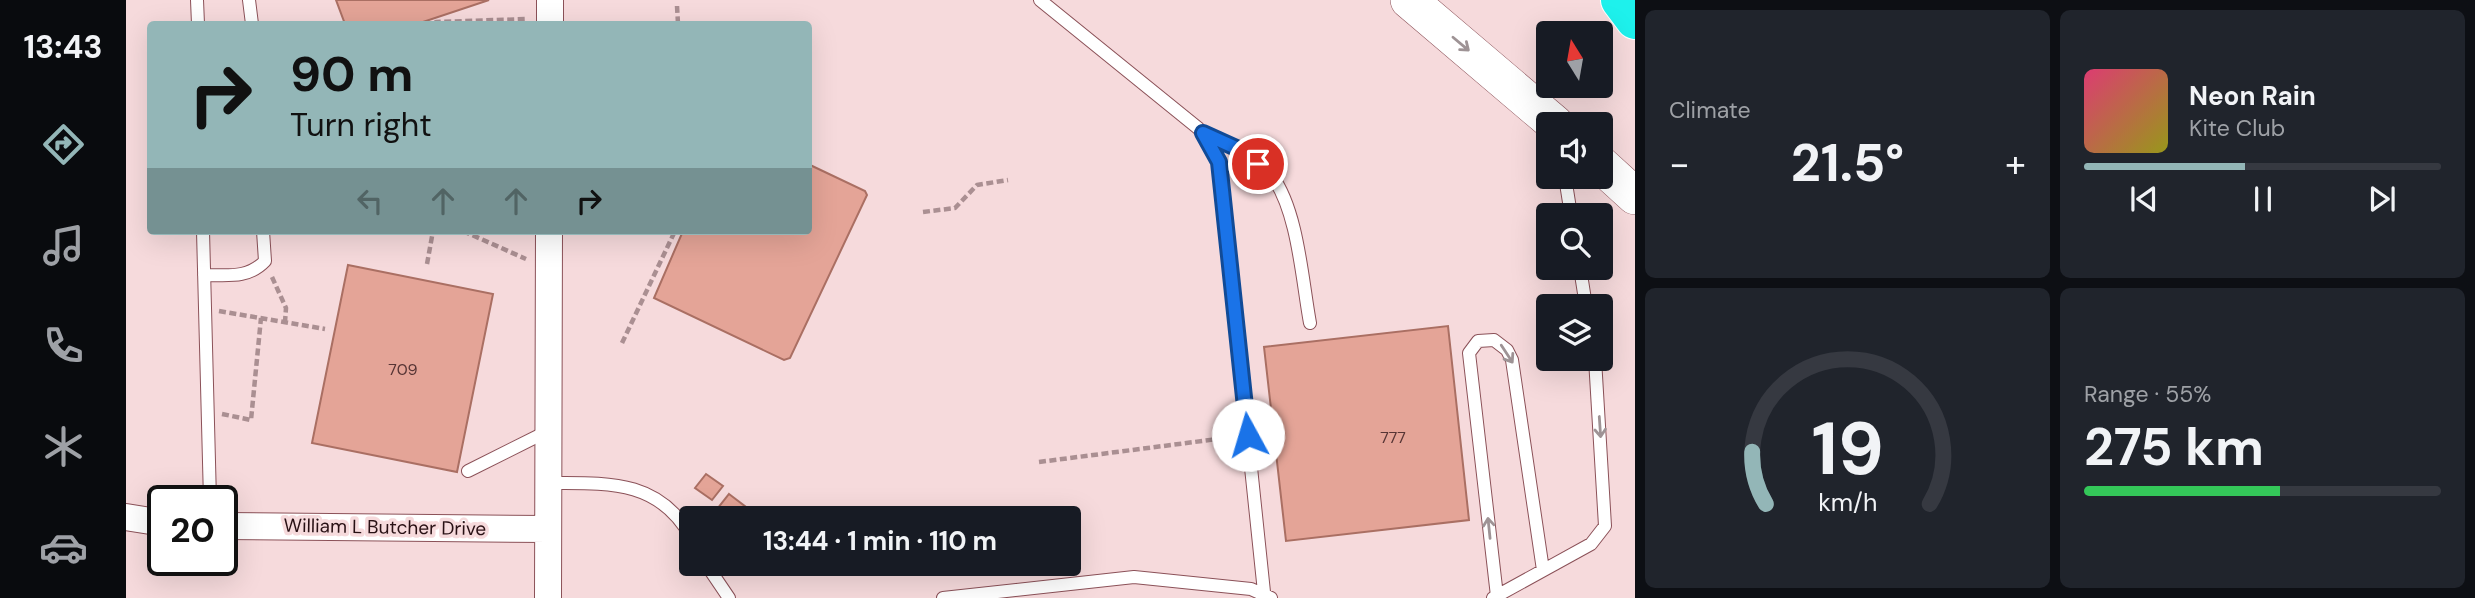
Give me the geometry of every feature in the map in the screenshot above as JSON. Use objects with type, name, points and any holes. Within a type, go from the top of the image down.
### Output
[{"type":"highway","points":[[1620,0],[1635,20]]},
{"type":"main road","points":[[1409,0],[1539,112]]},
{"type":"main road","points":[[1613,176],[1635,196]]},
{"type":"street","points":[[548,598],[549,235]]},
{"type":"street","points":[[126,517],[147,520]]},
{"type":"street","name":"William L Butcher Drive","points":[[238,526],[548,529]]},
{"type":"lane","points":[[197,0],[198,21]]},
{"type":"lane","points":[[249,0],[252,21]]},
{"type":"lane","points":[[1040,0],[1203,133],[1245,152],[1272,175],[1289,212],[1310,323]]},
{"type":"lane","points":[[943,598],[1134,577],[1268,595],[1219,162],[1203,133]]},
{"type":"lane","points":[[203,235],[210,485]]},
{"type":"lane","points":[[204,275],[237,276],[256,270],[265,261],[263,235]]},
{"type":"lane","points":[[1543,570],[1512,360],[1507,350],[1493,340],[1478,341],[1469,353],[1495,597],[1591,544],[1605,526],[1596,371]]},
{"type":"lane","points":[[468,471],[548,431]]},
{"type":"lane","points":[[548,483],[612,484],[639,491],[663,502],[679,519]]},
{"type":"lane","points":[[714,576],[729,598]]},
{"type":"path","points":[[677,6],[678,21]]},
{"type":"path","points":[[450,21],[550,14]]},
{"type":"path","points":[[923,212],[956,208],[977,185],[1008,180]]},
{"type":"path","points":[[427,264],[432,235]]},
{"type":"path","points":[[472,235],[549,270]]},
{"type":"path","points":[[622,343],[673,235]]},
{"type":"path","points":[[265,261],[286,308],[285,322]]},
{"type":"path","points":[[205,308],[325,329]]},
{"type":"path","points":[[208,412],[251,420],[261,318]]},
{"type":"path","points":[[1039,462],[1248,435]]},
{"type":"building","points":[[336,0],[489,0],[426,21],[344,21]]},
{"type":"building","points":[[812,166],[865,191],[867,195],[790,358],[784,360],[654,298],[681,235],[812,235]]},
{"type":"building","points":[[348,265],[493,294],[457,472],[312,443]]},
{"type":"building","points":[[1448,326],[1469,520],[1286,541],[1264,347]]},
{"type":"building","points":[[706,474],[723,486],[712,500],[695,488]]},
{"type":"building","points":[[729,494],[745,506],[720,506]]},
{"type":"route","points":[[1248,435],[1219,162],[1203,133],[1245,152],[1258,164]]}]
